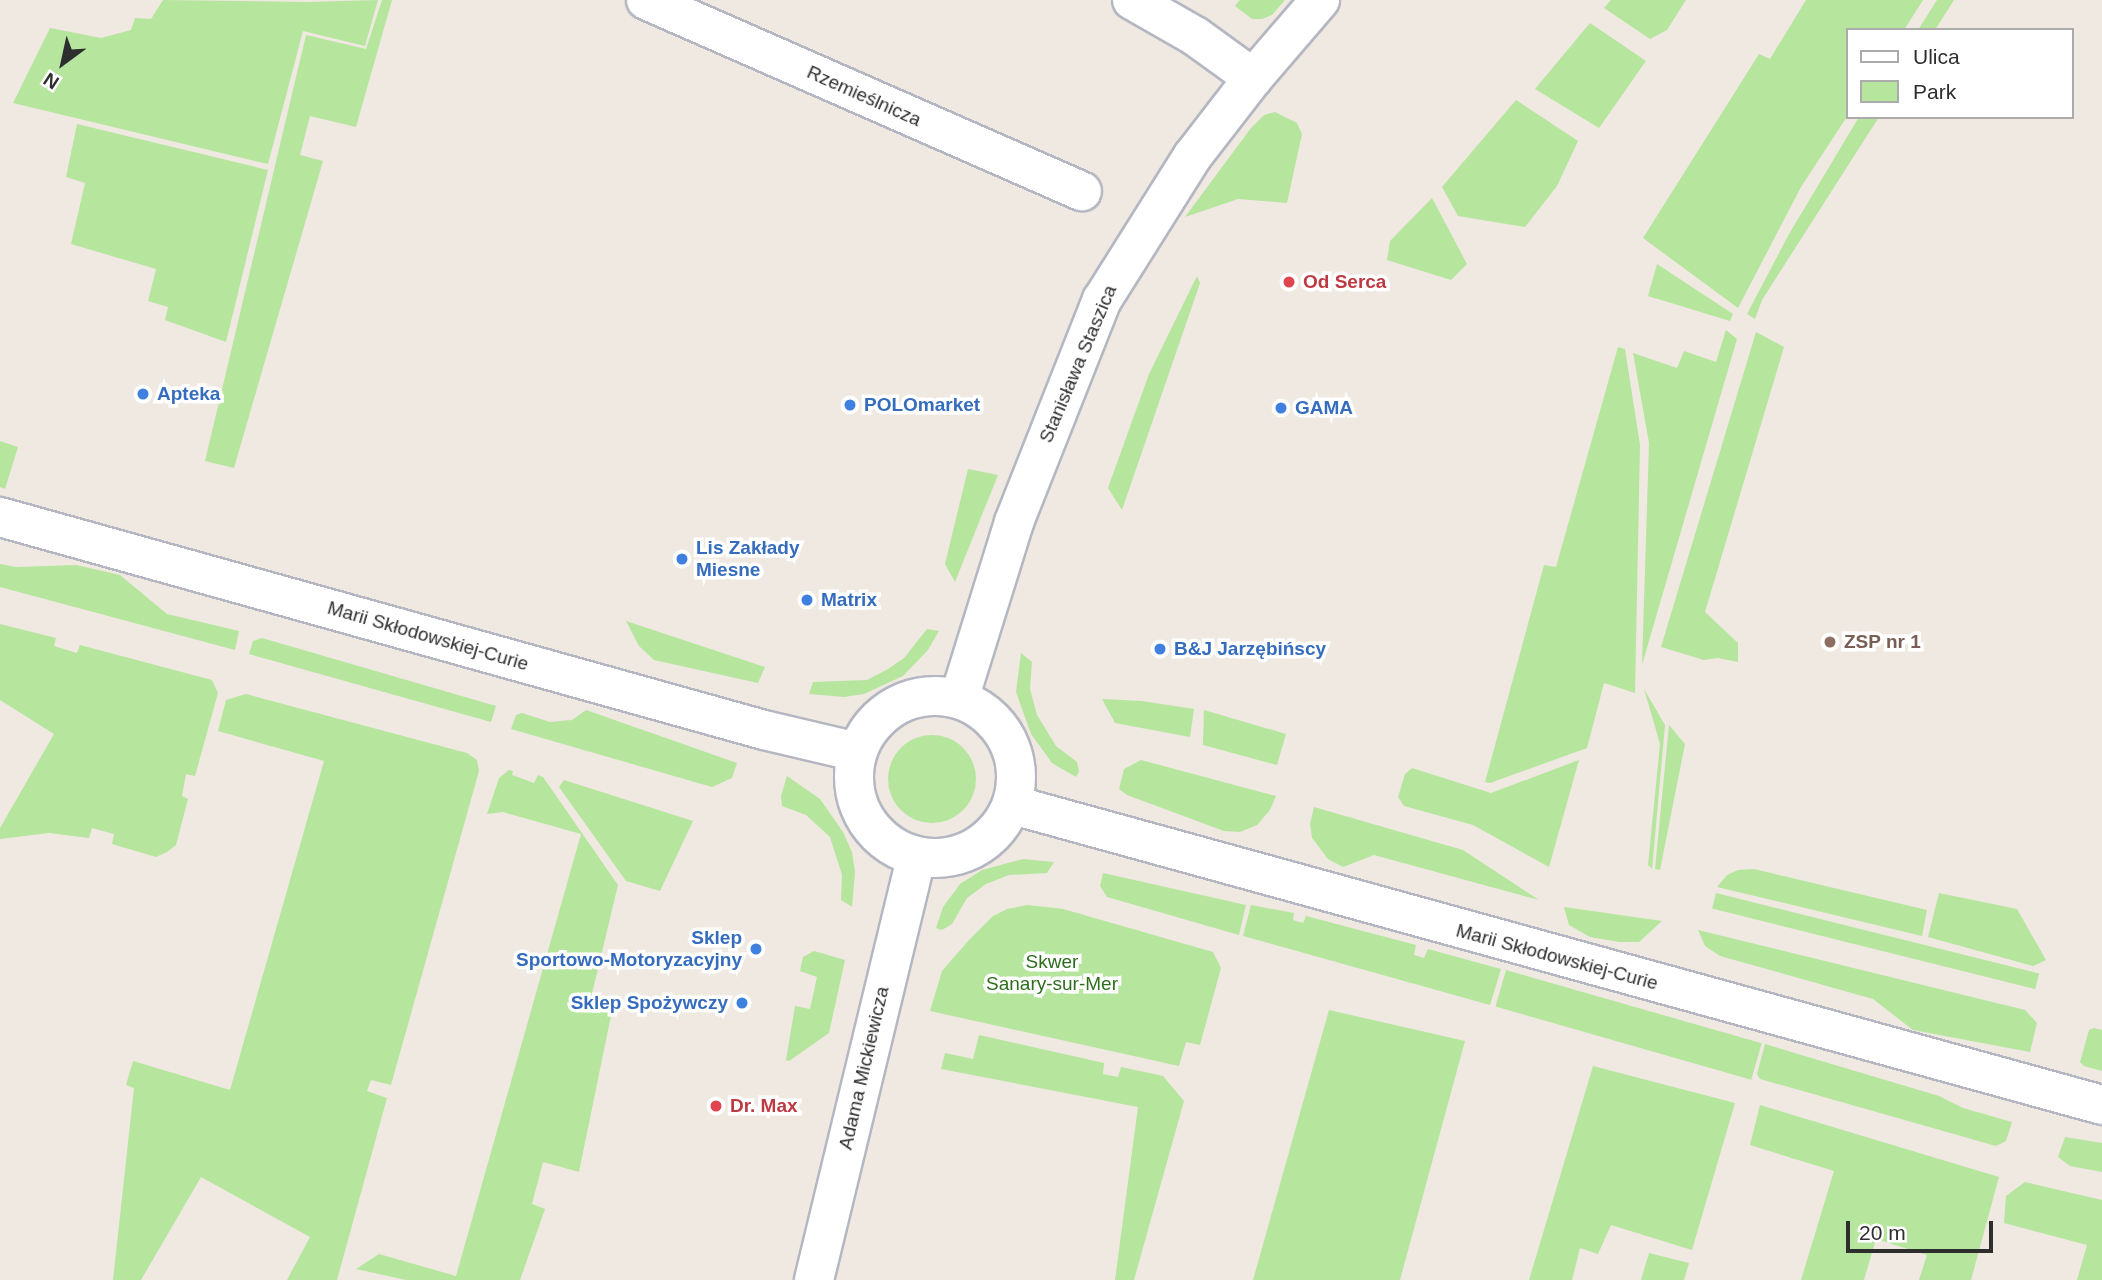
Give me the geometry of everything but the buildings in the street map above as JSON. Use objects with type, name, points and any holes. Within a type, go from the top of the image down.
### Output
[{"type":"street","name":"Rzemieślnicza","points":[[646,0],[1082,191]]},
{"type":"street","points":[[1132,0],[1195,36],[1253,78]]},
{"type":"street","name":"Stanisława Staszica","points":[[959,699],[1014,522],[1102,300],[1192,157],[1253,78],[1320,0]]},
{"type":"street","name":"Marii Skłodowskiej-Curie","points":[[0,517],[764,730],[857,752]]},
{"type":"street","points":[[940,695],[959,699],[994,720],[1010,743],[1017,775],[1013,805],[998,830],[981,845],[955,856],[916,857],[896,848],[869,825],[854,785],[857,752],[879,717],[905,701],[940,695]]},
{"type":"street","name":"Marii Skłodowskiej-Curie","points":[[1013,805],[2102,1105]]},
{"type":"street","name":"Adama Mickiewicza","points":[[814,1280],[916,857]]},
{"type":"green space","points":[[163,0],[378,0],[365,46],[303,31],[268,164],[13,103],[50,28],[101,38],[131,30],[135,18],[151,19]]},
{"type":"green space","points":[[382,0],[392,0],[356,127],[310,116],[300,155],[323,161],[234,468],[205,461],[306,35],[366,49]]},
{"type":"green space","points":[[1240,0],[1285,0],[1272,15],[1252,19],[1235,6]]},
{"type":"green space","points":[[1611,0],[1686,0],[1667,30],[1650,39],[1604,8]]},
{"type":"green space","points":[[1806,0],[1923,0],[1905,28],[1846,28],[1846,118],[1801,187],[1738,308],[1643,238],[1759,54],[1770,59]]},
{"type":"green space","points":[[1937,0],[1954,0],[1936,28],[1919,28]]},
{"type":"green space","points":[[1590,23],[1646,61],[1599,128],[1535,89]]},
{"type":"green space","points":[[1516,100],[1578,141],[1557,186],[1525,227],[1458,216],[1442,187]]},
{"type":"green space","points":[[1275,112],[1297,123],[1302,134],[1287,203],[1238,199],[1185,217],[1251,128],[1264,115]]},
{"type":"green space","points":[[1858,119],[1878,119],[1762,300],[1755,319],[1747,314],[1789,234]]},
{"type":"green space","points":[[77,124],[268,170],[226,342],[165,320],[168,307],[148,301],[156,269],[71,244],[85,183],[66,177]]},
{"type":"green space","points":[[1432,198],[1467,264],[1451,280],[1387,260],[1390,241]]},
{"type":"green space","points":[[1657,264],[1733,314],[1730,321],[1648,296]]},
{"type":"green space","points":[[1197,276],[1200,283],[1122,510],[1108,488],[1149,374]]},
{"type":"green space","points":[[1726,330],[1737,339],[1642,665],[1649,443],[1633,353],[1677,368],[1684,351],[1716,362]]},
{"type":"green space","points":[[1756,332],[1784,347],[1705,612],[1738,643],[1738,662],[1718,658],[1704,660],[1661,647]]},
{"type":"green space","points":[[1618,347],[1625,349],[1640,445],[1635,693],[1604,683],[1587,748],[1490,783],[1485,782],[1544,565],[1556,567]]},
{"type":"green space","points":[[0,441],[18,447],[5,489],[0,487]]},
{"type":"green space","points":[[968,469],[998,475],[955,582],[945,564]]},
{"type":"green space","points":[[0,564],[16,567],[76,565],[120,575],[167,614],[239,631],[235,650],[0,587]]},
{"type":"green space","points":[[626,621],[765,667],[758,683],[654,660],[639,646]]},
{"type":"green space","points":[[0,624],[56,638],[54,646],[77,653],[80,645],[212,680],[218,693],[195,776],[186,774],[182,796],[188,799],[176,845],[167,852],[156,857],[112,844],[114,834],[92,828],[89,838],[49,833],[0,839],[0,828],[54,734],[0,700]]},
{"type":"green space","points":[[927,629],[939,631],[928,650],[903,676],[864,694],[844,697],[809,694],[813,682],[867,680],[888,669],[904,658]]},
{"type":"green space","points":[[262,638],[496,706],[491,722],[249,654],[253,641]]},
{"type":"green space","points":[[1021,653],[1032,662],[1030,689],[1037,715],[1056,746],[1077,762],[1079,771],[1076,777],[1052,763],[1031,734],[1016,692]]},
{"type":"green space","points":[[1644,689],[1665,725],[1652,869],[1648,865],[1660,744]]},
{"type":"green space","points":[[246,694],[467,753],[477,760],[479,771],[391,1085],[371,1080],[367,1091],[387,1098],[337,1280],[287,1280],[310,1237],[201,1177],[141,1280],[113,1280],[134,1088],[126,1085],[133,1061],[230,1090],[324,761],[218,731],[226,700]]},
{"type":"green space","points":[[1102,699],[1142,701],[1194,709],[1190,737],[1115,723]]},
{"type":"green space","points":[[586,710],[737,763],[732,778],[712,787],[511,729],[516,715],[522,713],[550,722],[572,720]]},
{"type":"green space","points":[[1204,710],[1286,734],[1277,765],[1203,745]]},
{"type":"green space","points":[[1669,725],[1685,744],[1660,870],[1655,869]]},
{"type":"green space","points":[[932,735],[949,738],[963,748],[973,762],[976,779],[973,796],[963,810],[949,820],[932,823],[915,820],[901,810],[891,796],[888,779],[891,762],[901,748],[915,738]]},
{"type":"green space","points":[[1141,760],[1276,796],[1270,810],[1257,825],[1240,832],[1224,831],[1127,795],[1119,789],[1124,769]]},
{"type":"green space","points":[[1579,760],[1549,867],[1473,825],[1404,806],[1398,797],[1405,774],[1412,768],[1491,793]]},
{"type":"green space","points":[[509,770],[513,771],[512,775],[534,783],[538,775],[543,777],[618,885],[590,1002],[613,1006],[579,1172],[543,1162],[532,1204],[545,1209],[520,1280],[406,1280],[356,1269],[379,1254],[456,1276],[581,834],[503,812],[487,814],[499,778]]},
{"type":"green space","points":[[787,776],[820,799],[843,832],[852,852],[855,872],[852,907],[841,900],[842,875],[830,837],[806,815],[782,806],[781,796]]},
{"type":"green space","points":[[564,780],[693,821],[660,891],[626,881],[559,787]]},
{"type":"green space","points":[[1314,807],[1463,850],[1539,900],[1374,855],[1343,867],[1328,859],[1312,838],[1310,824]]},
{"type":"green space","points":[[1023,859],[1054,862],[1047,873],[1009,875],[986,884],[967,898],[952,924],[942,930],[936,928],[943,907],[960,884],[982,870]]},
{"type":"green space","points":[[1754,869],[1927,910],[1922,936],[1717,887],[1727,875],[1738,870]]},
{"type":"green space","points":[[1103,873],[1246,905],[1239,935],[1107,897],[1100,886]]},
{"type":"green space","points":[[1716,893],[2039,974],[2035,989],[1712,909]]},
{"type":"green space","points":[[1939,893],[2017,909],[2046,960],[2033,966],[1928,937]]},
{"type":"green space","name":"Skwer Sanary-sur-Mer","points":[[1028,905],[1063,909],[1213,952],[1221,968],[1200,1045],[1186,1042],[1179,1066],[930,1011],[942,971],[969,940],[993,916],[1007,909]]},
{"type":"green space","points":[[1251,905],[1294,913],[1293,920],[1303,923],[1306,916],[1416,945],[1414,955],[1424,958],[1428,949],[1501,969],[1490,1005],[1243,936]]},
{"type":"green space","points":[[1564,907],[1662,921],[1639,942],[1619,942],[1590,937],[1569,925]]},
{"type":"green space","points":[[1698,930],[2025,1010],[2037,1023],[2030,1052],[1913,1030],[1873,999],[1720,956],[1705,946]]},
{"type":"green space","points":[[814,951],[845,960],[829,1033],[789,1061],[786,1060],[795,1006],[810,1009],[817,977],[800,971],[803,957]]},
{"type":"green space","points":[[1506,970],[1762,1043],[1751,1080],[1496,1007]]},
{"type":"green space","points":[[1329,1010],[1465,1041],[1400,1280],[1253,1280]]},
{"type":"green space","points":[[2089,1030],[2102,1030],[2102,1071],[2084,1066],[2080,1062]]},
{"type":"green space","points":[[979,1035],[1104,1063],[1103,1074],[1118,1077],[1121,1067],[1163,1076],[1184,1101],[1134,1280],[1115,1280],[1138,1107],[941,1069],[945,1053],[973,1059]]},
{"type":"green space","points":[[1765,1044],[1939,1096],[1963,1108],[2012,1122],[2006,1141],[1996,1146],[1760,1079],[1757,1074]]},
{"type":"green space","points":[[1593,1066],[1735,1103],[1692,1250],[1611,1225],[1598,1254],[1580,1248],[1572,1280],[1529,1280]]},
{"type":"green space","points":[[1760,1105],[1999,1177],[1971,1280],[1919,1280],[1927,1255],[1876,1239],[1864,1280],[1801,1280],[1834,1171],[1750,1145]]},
{"type":"green space","points":[[2065,1137],[2102,1143],[2102,1172],[2070,1166],[2058,1157]]},
{"type":"green space","points":[[2025,1182],[2102,1200],[2102,1280],[2077,1280],[2087,1245],[2004,1223],[2006,1196]]},
{"type":"green space","points":[[1649,1253],[1689,1263],[1684,1280],[1641,1280]]},
{"type":"place","name":"Od Serca","points":[[1289,282]]},
{"type":"place","name":"Apteka","points":[[143,394]]},
{"type":"place","name":"POLOmarket","points":[[850,405]]},
{"type":"place","name":"GAMA","points":[[1281,408]]},
{"type":"place","name":"Lis Zakłady Miesne","points":[[682,559]]},
{"type":"place","name":"Matrix","points":[[807,600]]},
{"type":"place","name":"ZSP nr 1","points":[[1830,642]]},
{"type":"place","name":"B&J Jarzębińscy","points":[[1160,649]]},
{"type":"place","name":"Sklep Sportowo-Motoryzacyjny","points":[[756,949]]},
{"type":"place","name":"Sklep Spożywczy","points":[[742,1003]]},
{"type":"place","name":"Dr. Max","points":[[716,1106]]}]
